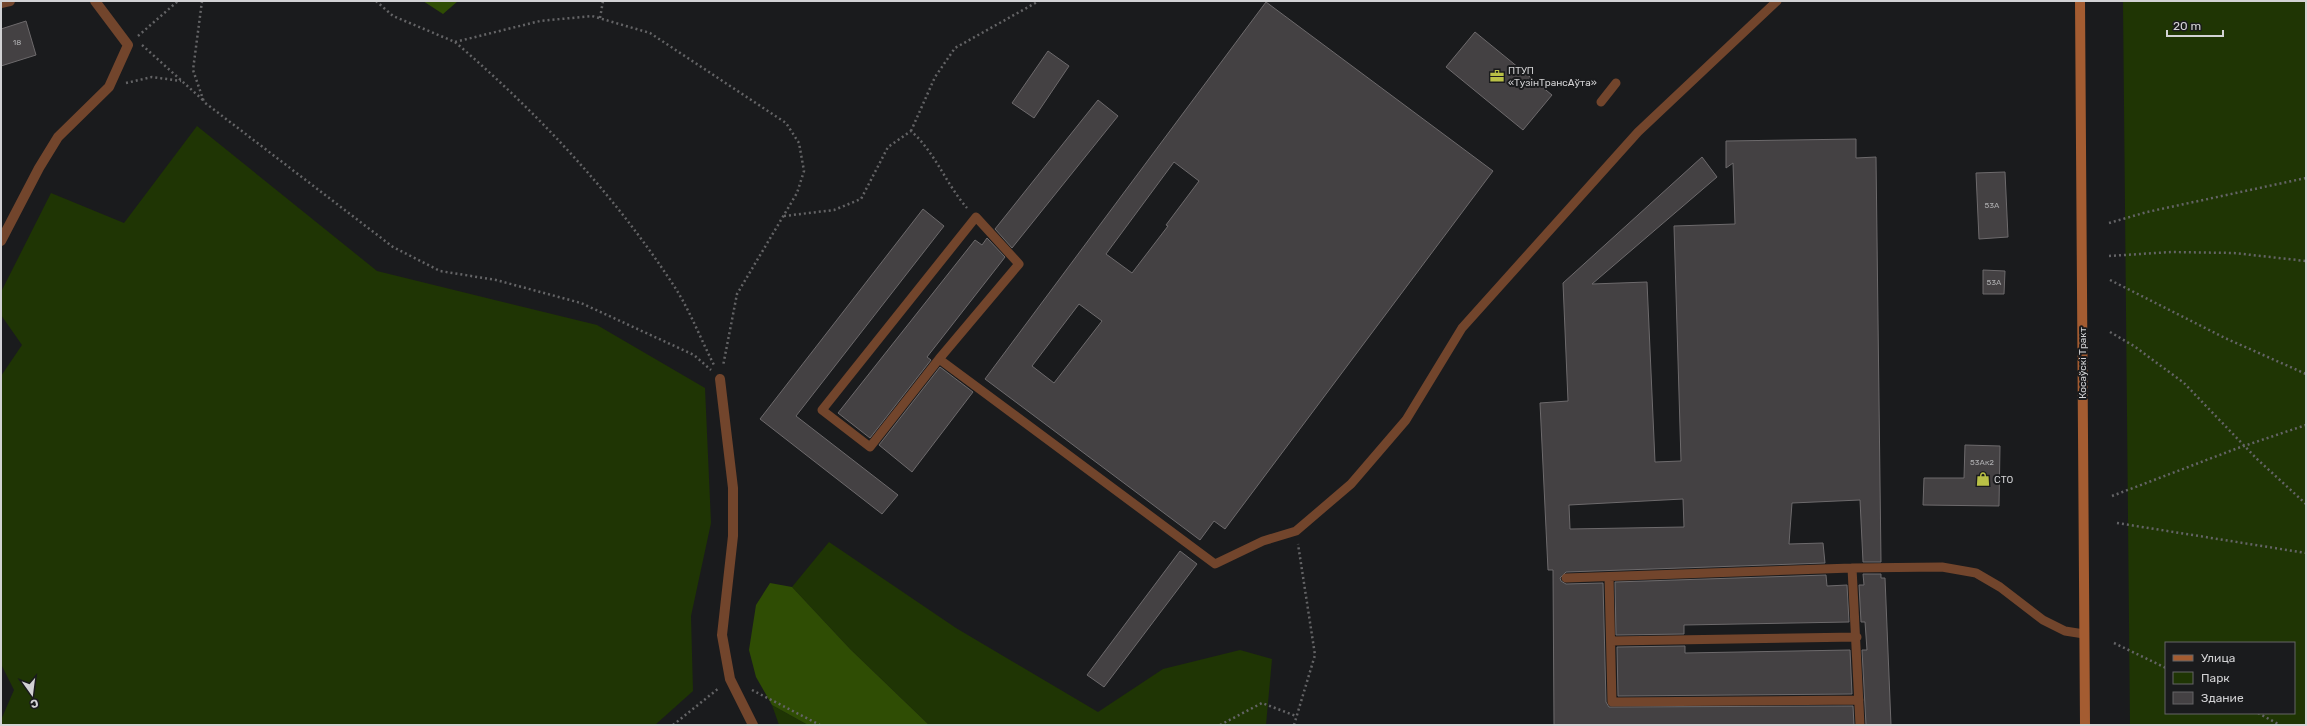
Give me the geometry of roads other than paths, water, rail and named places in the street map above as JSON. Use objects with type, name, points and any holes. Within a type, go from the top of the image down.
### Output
[{"type":"main road","name":"Косаўскі Тракт","points":[[2080,1],[2085,725]]},
{"type":"street","points":[[1,3],[10,1]]},
{"type":"street","points":[[1,241],[40,168],[58,138],[109,87],[131,42],[95,1]]},
{"type":"street","points":[[720,378],[733,488],[733,536],[722,635],[730,679],[753,725]]},
{"type":"lane","points":[[939,359],[1215,564],[1263,541],[1296,531],[1351,484],[1361,473],[1406,420],[1462,328],[1638,132],[1777,1]]},
{"type":"lane","points":[[1601,102],[1616,83]]},
{"type":"lane","points":[[976,217],[1018,264],[939,359],[870,447],[822,410],[976,217]]},
{"type":"lane","points":[[1566,578],[1852,568],[1942,567],[1976,573],[2000,587],[2043,620],[2065,631],[2084,634]]},
{"type":"lane","points":[[1852,568],[1857,637],[1860,725]]},
{"type":"lane","points":[[1609,577],[1612,702],[1859,700]]},
{"type":"lane","points":[[1611,641],[1857,637]]},
{"type":"place","name":"ПТУП «ТузінТрансАўта»","points":[[1497,76]]},
{"type":"place","name":"СТО","points":[[1983,479]]}]
